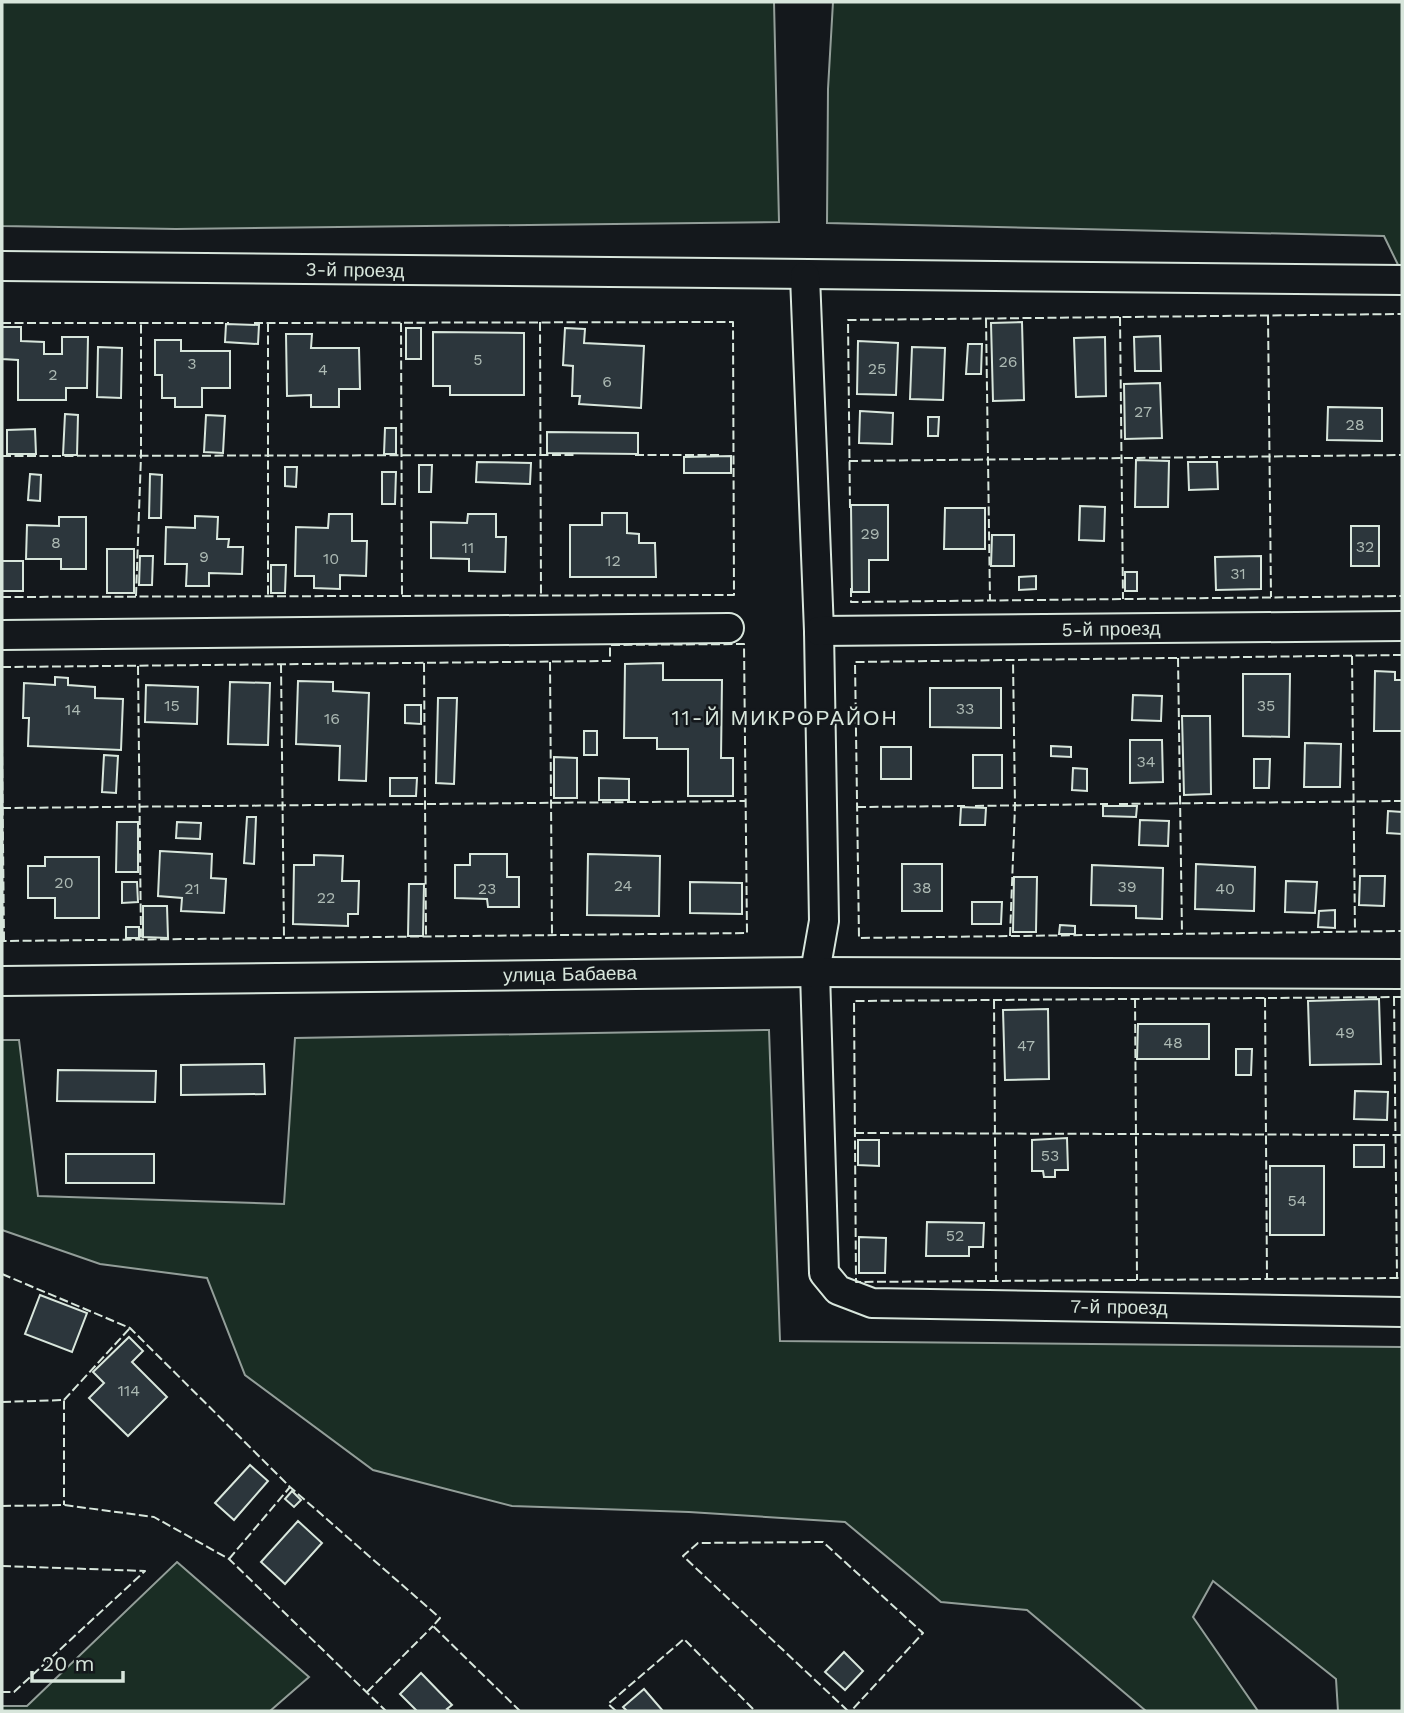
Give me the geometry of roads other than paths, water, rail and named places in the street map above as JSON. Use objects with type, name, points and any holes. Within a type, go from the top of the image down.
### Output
[{"type":"street","name":"3-й проезд","points":[[2,266],[1402,280]]},
{"type":"street","points":[[805,276],[819,631],[824,921],[815,972]]},
{"type":"street","name":"5-й проезд","points":[[819,631],[1402,626]]},
{"type":"street","points":[[2,635],[729,628]]},
{"type":"street","name":"улица Бабаева","points":[[2,981],[815,972],[1402,974]]},
{"type":"street","name":"7-й проезд","points":[[815,972],[824,1273],[838,1290],[872,1303],[1402,1312]]},
{"type":"district","name":"11-Й МИКРОРАЙОН","points":[[785,717]]}]
